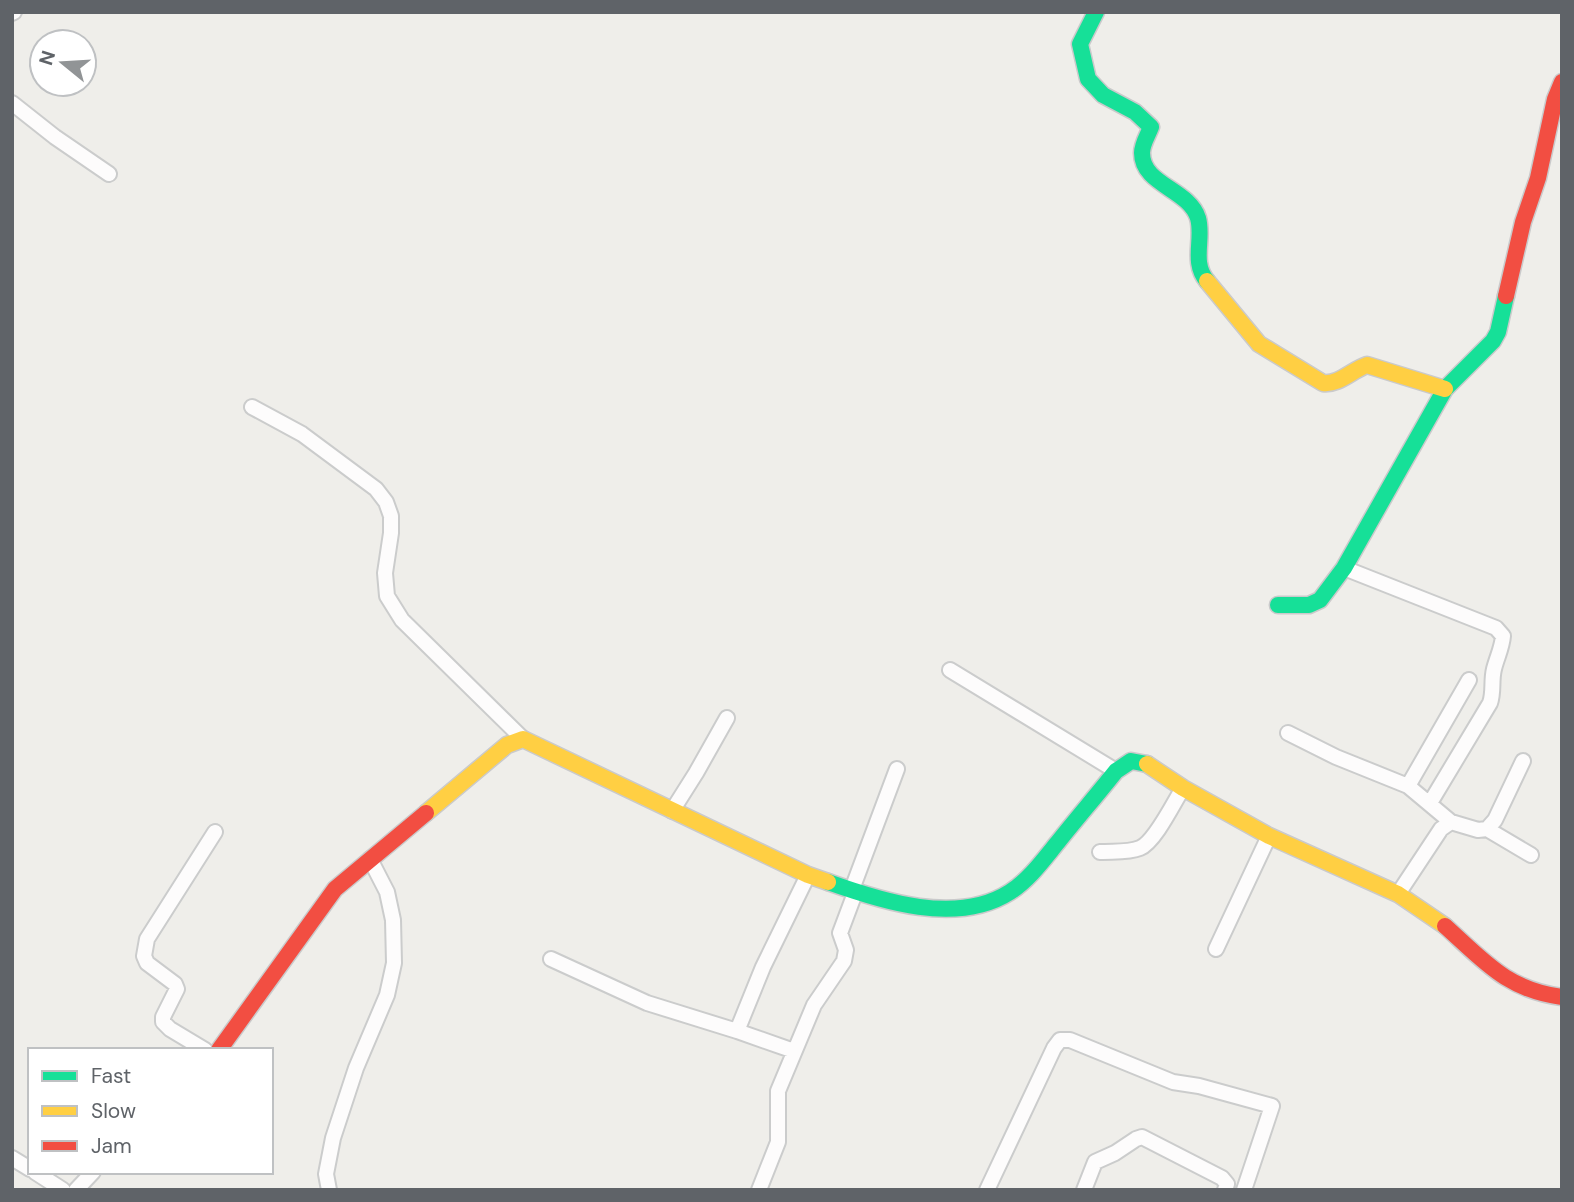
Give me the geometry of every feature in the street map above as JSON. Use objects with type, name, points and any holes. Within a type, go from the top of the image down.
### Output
[{"type":"street","points":[[1096,12],[1080,44],[1092,87],[1099,95],[1148,122],[1151,127],[1142,150],[1143,160],[1156,178],[1196,213],[1200,272],[1248,333],[1270,353],[1323,383],[1333,384],[1354,369],[1367,365],[1446,389]]},
{"type":"street","points":[[1278,605],[1309,605],[1320,600],[1344,568],[1446,389],[1457,375],[1492,344],[1498,332],[1523,222],[1538,178],[1555,99],[1562,82]]},
{"type":"street","points":[[12,103],[109,174]]},
{"type":"street","points":[[252,407],[302,434],[376,489],[386,502],[391,516],[385,573],[387,596],[402,620],[523,739],[808,875],[853,892],[920,907],[960,908],[984,903],[1010,892],[1037,867],[1116,771],[1131,761],[1150,765],[1183,788],[1269,836],[1398,894],[1446,926],[1506,980],[1538,994],[1562,997]]},
{"type":"street","points":[[1344,568],[1496,628],[1503,636],[1493,671],[1490,703],[1430,803]]},
{"type":"street","points":[[950,670],[1116,771]]},
{"type":"street","points":[[1408,786],[1469,680]]},
{"type":"street","points":[[672,811],[727,718]]},
{"type":"street","points":[[1288,733],[1336,757],[1408,786],[1451,822],[1487,830],[1531,855]]},
{"type":"street","points":[[220,1048],[335,889],[507,745],[523,739]]},
{"type":"street","points":[[1487,830],[1495,820],[1523,761]]},
{"type":"street","points":[[759,1190],[778,1142],[780,1130],[776,1099],[819,997],[846,955],[840,933],[897,769]]},
{"type":"street","points":[[1100,852],[1143,848],[1151,840],[1183,788]]},
{"type":"street","points":[[1398,894],[1441,828],[1451,822]]},
{"type":"street","points":[[202,1048],[163,1022],[177,989],[175,984],[147,962],[144,949],[215,832]]},
{"type":"street","points":[[1216,948],[1269,836]]},
{"type":"street","points":[[329,1190],[326,1174],[333,1138],[356,1068],[387,995],[394,962],[393,920],[387,892],[370,859]]},
{"type":"street","points":[[737,1031],[763,967],[808,875]]},
{"type":"street","points":[[551,959],[647,1003],[794,1051]]},
{"type":"street","points":[[987,1190],[1060,1040],[1070,1040],[1173,1082],[1199,1086],[1272,1106],[1244,1190]]},
{"type":"street","points":[[1084,1190],[1095,1162],[1142,1137],[1222,1178],[1227,1184],[1226,1190]]},
{"type":"street","points":[[12,1158],[28,1168]]},
{"type":"street","points":[[38,1174],[59,1188]]},
{"type":"street","points":[[76,1190],[91,1174]]},
{"type":"traffic: fast","points":[[1096,12],[1080,44],[1088,79],[1103,95],[1135,112],[1151,127],[1142,150],[1144,164],[1149,173],[1193,208],[1199,226],[1200,266],[1207,281]]},
{"type":"traffic: fast","points":[[1278,605],[1309,605],[1320,600],[1344,568],[1445,389],[1493,341],[1498,332],[1506,296]]},
{"type":"traffic: fast","points":[[828,882],[871,896],[919,907],[943,909],[989,902],[1010,892],[1030,875],[1116,771],[1131,761],[1147,764]]},
{"type":"traffic: slow","points":[[1207,281],[1259,344],[1323,383],[1340,380],[1367,365],[1445,389]]},
{"type":"traffic: slow","points":[[426,813],[507,745],[523,739],[808,875],[828,882]]},
{"type":"traffic: slow","points":[[1147,764],[1183,788],[1269,836],[1398,894],[1445,926]]},
{"type":"traffic: jam","points":[[1506,296],[1523,222],[1538,178],[1555,99],[1562,82]]},
{"type":"traffic: jam","points":[[220,1048],[335,889],[426,813]]},
{"type":"traffic: jam","points":[[1445,926],[1511,981],[1526,988],[1562,997]]}]
